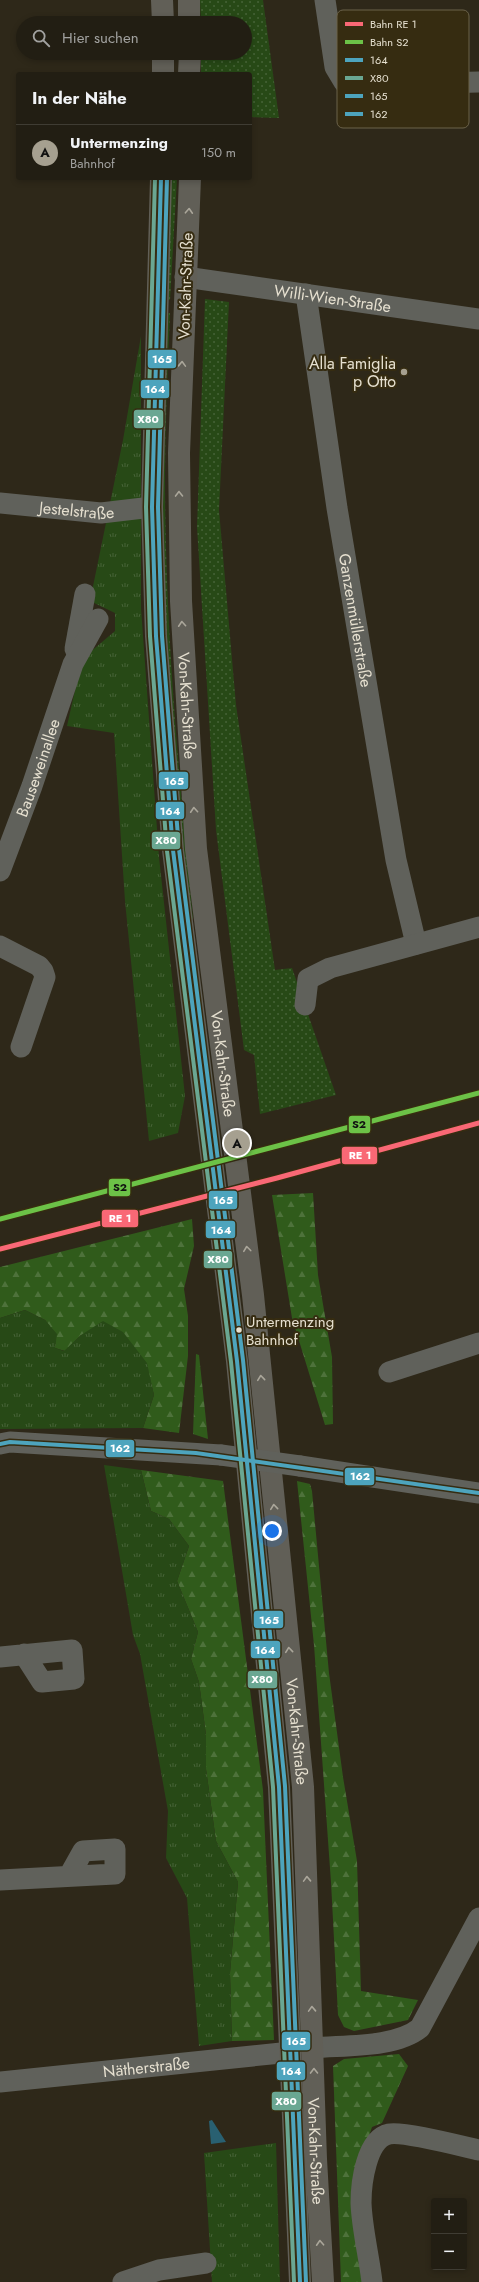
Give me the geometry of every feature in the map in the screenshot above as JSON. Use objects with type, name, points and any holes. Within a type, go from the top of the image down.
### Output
[{"type":"main road","points":[[162,0],[163,16]]},
{"type":"main road","points":[[189,0],[189,16]]},
{"type":"main road","points":[[163,60],[163,72]]},
{"type":"main road","points":[[190,60],[190,72]]},
{"type":"main road","name":"Von-Kahr-Straße","points":[[161,180],[152,507],[156,636],[173,850],[237,1361],[278,1779],[300,2282]]},
{"type":"main road","name":"Von-Kahr-Straße","points":[[190,180],[179,453],[181,601],[196,849],[253,1295],[303,1787],[316,2159],[323,2282]]},
{"type":"street","points":[[325,0],[335,67],[337,70]]},
{"type":"street","points":[[469,82],[479,82]]},
{"type":"street","name":"Willi-Wien-Straße","points":[[186,278],[479,319]]},
{"type":"street","name":"Ganzenmüllerstraße","points":[[306,294],[339,524],[396,860],[416,944]]},
{"type":"street","name":"Jestelstraße","points":[[0,503],[101,513],[152,507]]},
{"type":"street","name":"Bauseweinallee","points":[[0,871],[32,786],[73,664],[84,594]]},
{"type":"street","name":"Bauseweinallee","points":[[73,664],[98,619]]},
{"type":"street","points":[[305,1005],[308,979],[330,968],[479,927]]},
{"type":"street","points":[[0,946],[39,966],[45,977],[21,1047]]},
{"type":"street","points":[[389,1372],[479,1343]]},
{"type":"street","points":[[0,1444],[10,1442],[161,1450],[221,1455],[479,1493]]},
{"type":"street","points":[[0,1657],[24,1654]]},
{"type":"street","points":[[0,1880],[69,1876]]},
{"type":"street","points":[[313,2048],[392,2041],[409,2037],[420,2028],[479,1918]]},
{"type":"street","name":"Nätherstraße","points":[[0,2082],[291,2052]]},
{"type":"street","points":[[372,2282],[361,2204],[362,2185],[369,2154],[383,2135],[398,2134],[479,2150]]},
{"type":"street","points":[[123,2282],[159,2270],[206,2263]]},
{"type":"green space","points":[[200,0],[263,0],[279,118],[252,117],[252,72],[201,72],[201,60],[252,60],[252,16],[201,16]]},
{"type":"green space","points":[[165,180],[177,180],[170,300],[162,300]]},
{"type":"green space","points":[[205,299],[229,302],[219,510],[236,705],[275,970],[292,968],[336,1095],[260,1114],[254,1055],[244,1050],[216,830],[197,527]]},
{"type":"green space","points":[[162,313],[170,313],[165,475],[167,586],[173,697],[193,919],[187,919],[161,571]]},
{"type":"green space","points":[[141,336],[141,608],[159,857],[185,1096],[178,1133],[149,1141],[125,901],[114,733],[67,726],[82,659],[115,631],[115,613],[90,601],[123,440]]},
{"type":"green space","points":[[313,1193],[318,1275],[332,1357],[333,1424],[325,1425],[292,1318],[272,1195]]},
{"type":"green space","points":[[192,1219],[194,1246],[184,1289],[188,1316],[188,1356],[179,1433],[143,1428],[154,1395],[146,1363],[81,1335],[65,1351],[55,1348],[56,1334],[45,1320],[25,1310],[0,1318],[0,1267]]},
{"type":"green space","points":[[25,1310],[45,1320],[57,1334],[55,1348],[64,1351],[81,1335],[103,1321],[123,1332],[147,1363],[154,1395],[143,1428],[0,1429],[0,1318]]},
{"type":"green space","points":[[196,1354],[199,1355],[208,1439],[193,1434]]},
{"type":"green space","points":[[104,1465],[141,1470],[151,1511],[169,1519],[189,1546],[177,1581],[198,1632],[191,1659],[199,1682],[206,1735],[206,1769],[216,1841],[238,1882],[230,1973],[232,2041],[199,2046],[187,1898],[166,1858],[168,1811],[140,1654],[133,1635]]},
{"type":"green space","points":[[141,1470],[223,1481],[263,1790],[274,2040],[232,2041],[230,1973],[238,1882],[216,1841],[206,1769],[206,1735],[199,1682],[191,1659],[198,1632],[177,1581],[189,1546],[169,1519],[151,1511]]},
{"type":"green space","points":[[297,1481],[310,1484],[312,1491],[329,1673],[343,1777],[357,1861],[361,1991],[418,2000],[408,2020],[354,2031],[344,2027],[338,2015],[331,1882],[314,1645]]},
{"type":"green space","points":[[399,2054],[408,2066],[382,2123],[372,2127],[362,2157],[366,2282],[341,2282],[333,2066],[344,2059]]},
{"type":"green space","points":[[276,2143],[280,2282],[212,2282],[204,2153]]},
{"type":"water","points":[[212,2120],[226,2142],[211,2144],[209,2121]]},
{"type":"transit line","name":"X80","points":[[155,180],[146,507],[150,636],[167,851],[231,1362],[273,1787],[294,2282]]},
{"type":"transit line","name":"164","points":[[161,180],[152,507],[156,636],[173,850],[237,1361],[279,1787],[300,2282]]},
{"type":"transit line","name":"165","points":[[167,180],[158,507],[162,636],[179,849],[243,1360],[285,1786],[306,2282]]},
{"type":"transit line","points":[[0,1249],[277,1178],[479,1123]]},
{"type":"transit line","name":"162","points":[[0,1444],[10,1442],[196,1453],[479,1493]]},
{"type":"rail line","name":"S2","points":[[0,1219],[479,1093]]},
{"type":"place","name":"Alla Famiglia p Otto","points":[[404,372]]},
{"type":"place","name":"Untermenzing","points":[[237,1143]]},
{"type":"place","name":"Untermenzing Bahnhof","points":[[239,1330]]}]
